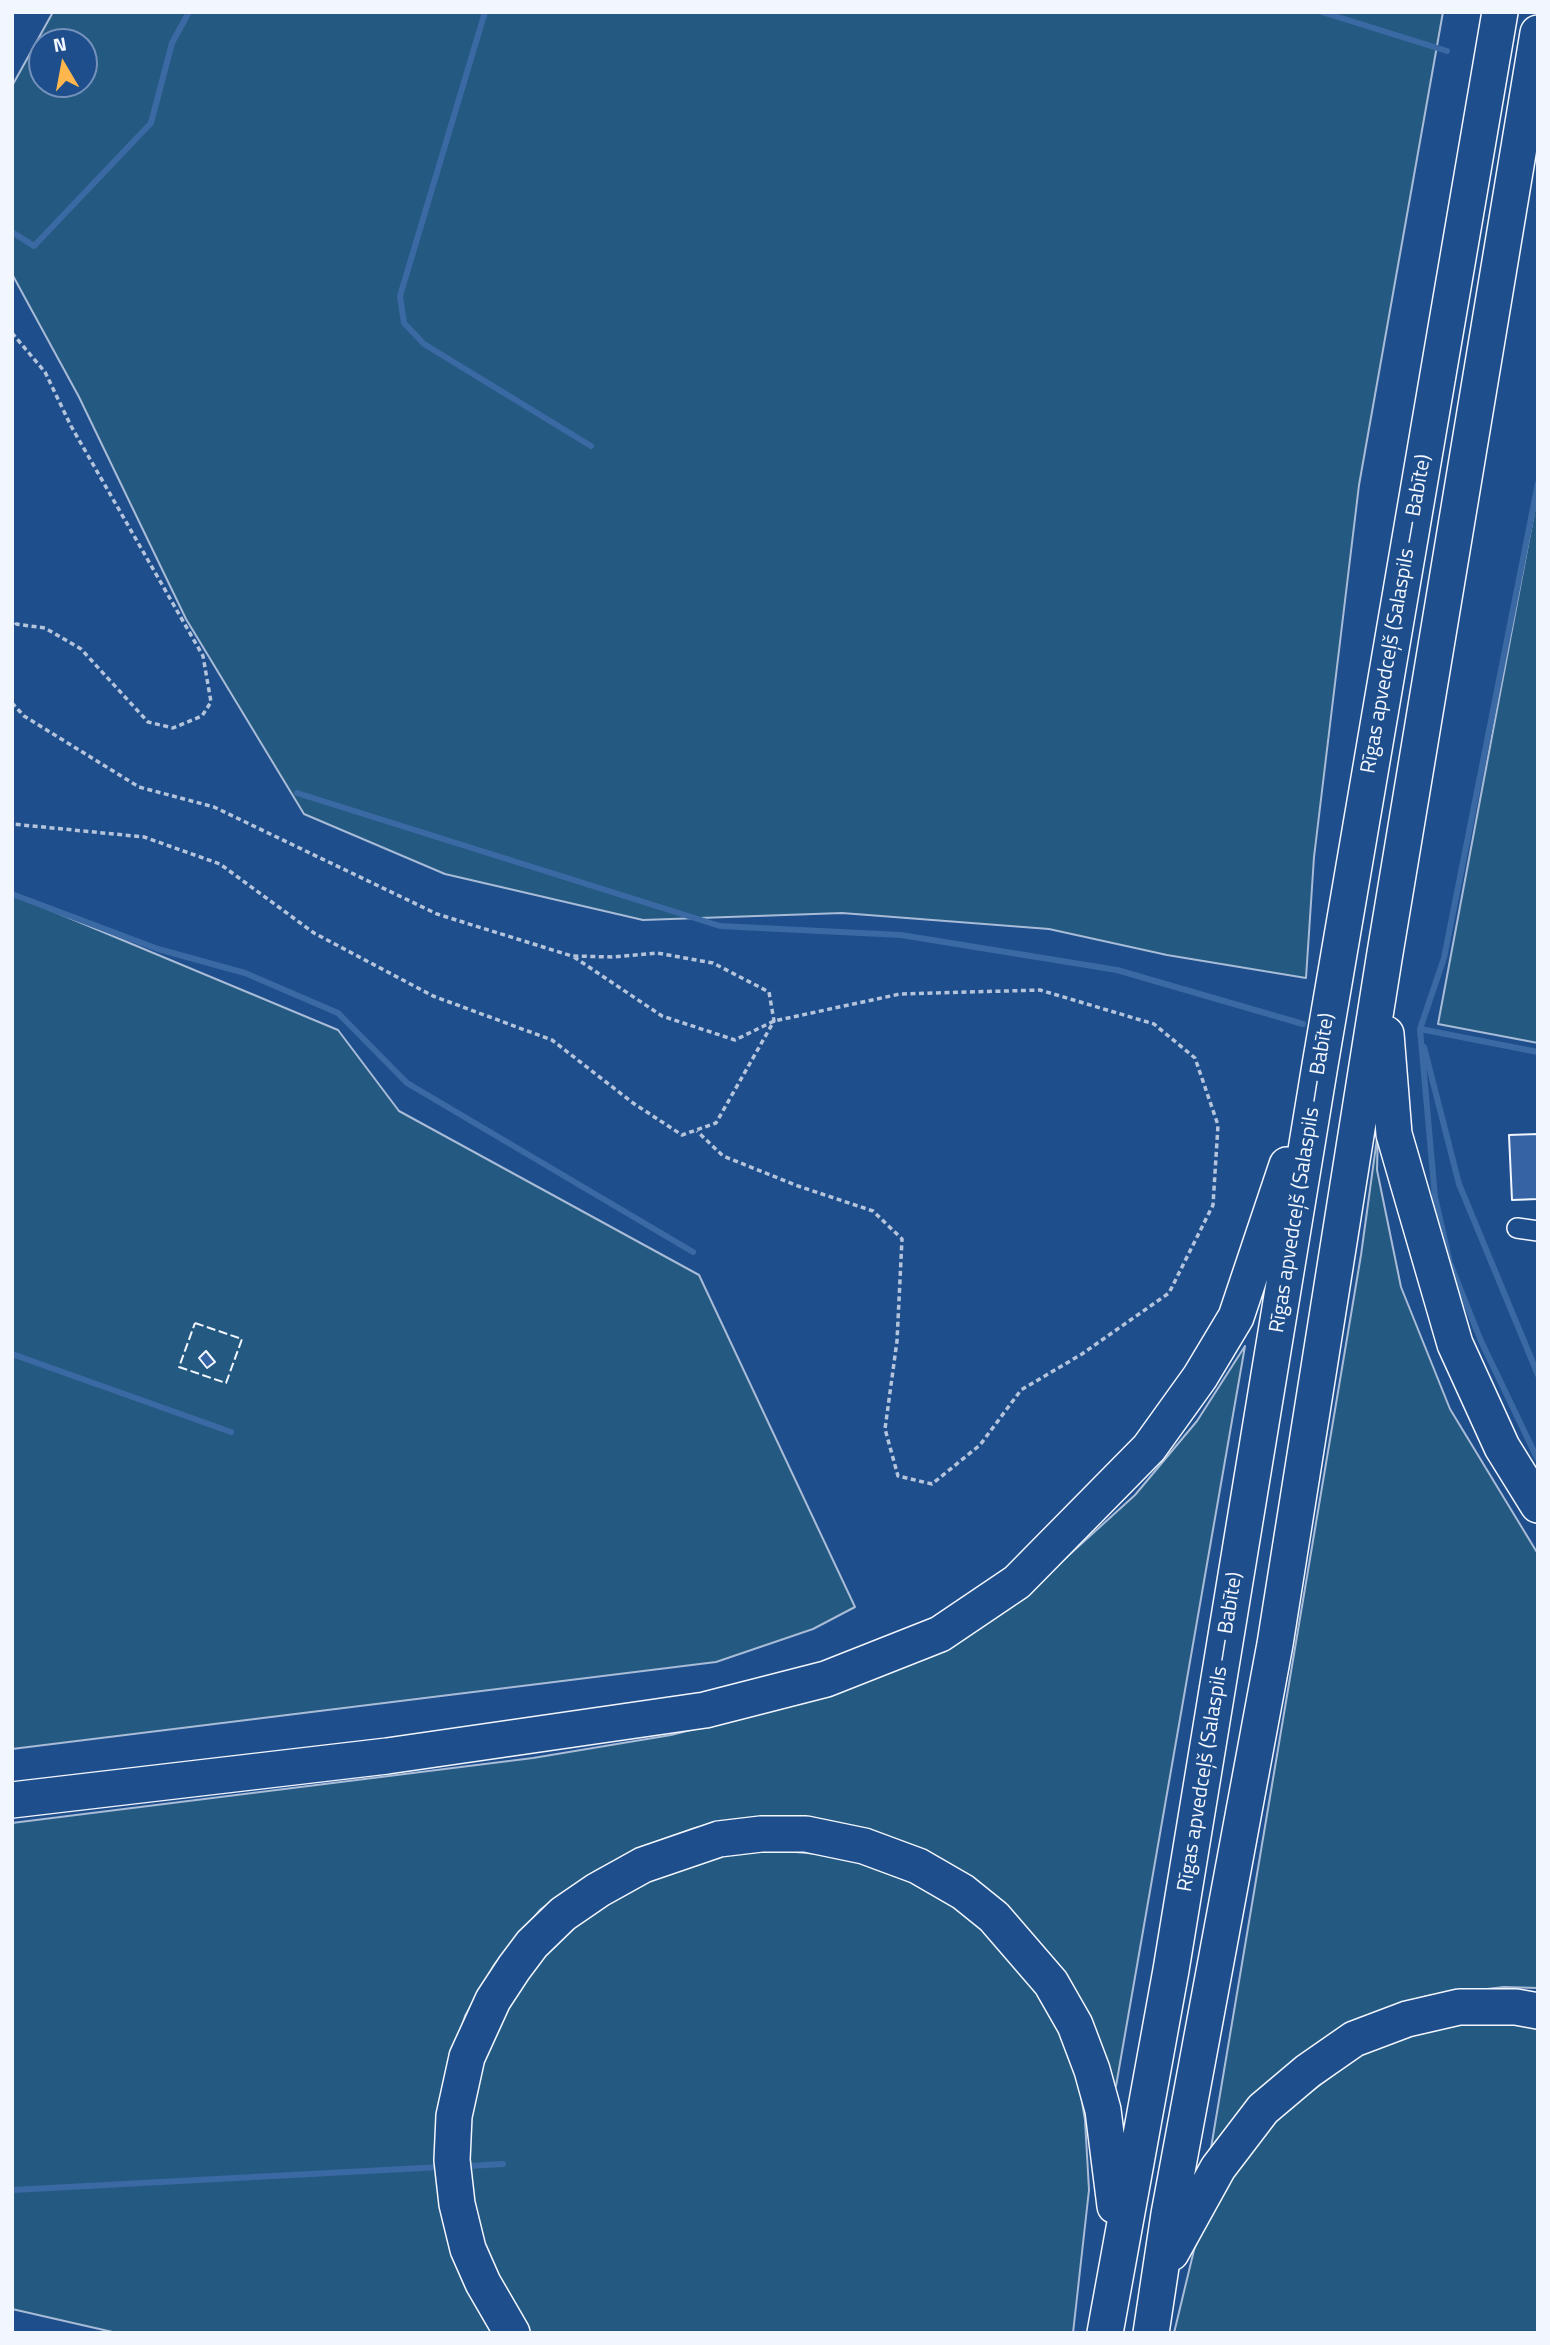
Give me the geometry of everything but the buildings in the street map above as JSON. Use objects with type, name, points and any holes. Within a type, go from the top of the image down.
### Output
[{"type":"highway","name":"Rīgas apvedceļš (Salaspils — Babīte)","points":[[1105,2333],[1118,2249],[1174,1956],[1320,1065],[1500,12]]},
{"type":"highway","name":"Rīgas apvedceļš (Salaspils — Babīte)","points":[[1151,2333],[1160,2271],[1275,1644],[1384,958],[1538,33]]},
{"type":"highway","points":[[1384,958],[1386,1052],[1394,1134],[1455,1344],[1502,1447],[1538,1506]]},
{"type":"highway","points":[[12,1800],[387,1756],[705,1710],[826,1679],[940,1634],[1017,1582],[1149,1448],[1200,1377],[1236,1317],[1320,1065]]},
{"type":"highway","points":[[512,2333],[483,2283],[468,2249],[457,2204],[452,2160],[454,2116],[467,2057],[493,2000],[514,1968],[532,1944],[563,1914],[598,1890],[643,1865],[719,1839],[761,1834],[806,1834],[864,1846],[918,1866],[963,1892],[995,1917],[1051,1983],[1075,2025],[1092,2070],[1103,2110],[1114,2179],[1118,2249]]},
{"type":"highway","points":[[1160,2271],[1218,2168],[1242,2134],[1272,2101],[1354,2039],[1407,2019],[1459,2007],[1516,2007],[1538,2011]]},
{"type":"street","points":[[1517,1228],[1538,1231]]},
{"type":"path","points":[[12,332],[45,372],[71,426],[203,656],[211,702],[202,716],[173,728],[148,722],[81,649],[45,628],[16,624],[12,628]]},
{"type":"path","points":[[12,703],[24,716],[139,787],[214,807],[436,914],[572,956],[613,957],[657,953],[713,963],[769,992],[774,1021],[716,1123],[682,1135],[633,1103],[552,1040],[433,996],[314,933],[219,864],[144,837],[12,824]]},
{"type":"path","points":[[572,956],[662,1016],[735,1040],[774,1021],[900,994],[1040,990],[1154,1024],[1195,1058],[1218,1125],[1213,1205],[1169,1293],[1082,1354],[1021,1390],[980,1445],[932,1484],[898,1476],[885,1429],[897,1341],[902,1239],[873,1210],[798,1186],[723,1156],[696,1130]]},
{"type":"shaded area","points":[[53,12],[1443,12],[1359,485],[1314,857],[1306,978],[1167,955],[1049,929],[842,913],[643,920],[445,874],[304,814],[186,619],[79,397],[12,274],[12,86],[28,57],[28,98],[98,98],[98,28],[44,28]]},
{"type":"shaded area","points":[[1538,491],[1538,1043],[1438,1024]]},
{"type":"shaded area","points":[[12,894],[338,1030],[399,1111],[699,1275],[855,1607],[813,1629],[716,1662],[12,1749]]},
{"type":"shaded area","points":[[1378,1131],[1377,1170],[1401,1287],[1450,1409],[1538,1554],[1538,1988],[1504,1987],[1427,1996],[1359,2020],[1315,2045],[1263,2086],[1211,2148],[1361,1255]]},
{"type":"shaded area","points":[[1245,1346],[1116,2086],[1112,2092],[986,1888],[738,1819],[695,1828],[641,1847],[594,1872],[541,1909],[494,1965],[465,2016],[445,2085],[437,2151],[444,2226],[473,2300],[495,2333],[117,2333],[12,2309],[12,1823],[533,1758],[671,1735],[817,1698],[1025,1595],[1135,1495],[1197,1421]]},
{"type":"shaded area","points":[[774,1850],[839,1856],[881,1866],[973,1915],[1052,2011],[1076,2065],[1085,2120],[1089,2190],[1073,2333],[529,2333],[499,2283],[482,2241],[469,2189],[469,2130],[483,2059],[524,1978],[559,1939],[603,1905],[648,1879],[705,1858]]},
{"type":"shaded area","points":[[1510,2017],[1538,2023],[1538,2333],[1174,2333],[1194,2250],[1224,2175],[1276,2118],[1361,2054],[1419,2031]]},
{"type":"waterway","points":[[12,232],[34,246],[151,123],[172,43],[189,12]]},
{"type":"waterway","points":[[485,12],[400,296],[404,323],[424,344],[591,446]]},
{"type":"waterway","points":[[1322,12],[1447,51]]},
{"type":"waterway","points":[[1538,483],[1444,958],[1420,1029],[1435,1197],[1450,1263],[1481,1341],[1538,1460]]},
{"type":"waterway","points":[[297,793],[720,926],[901,935],[1117,970],[1303,1024]]},
{"type":"waterway","points":[[12,894],[158,949],[245,973],[338,1013],[407,1083],[693,1252]]},
{"type":"waterway","points":[[1420,1029],[1538,1052]]},
{"type":"waterway","points":[[1424,1047],[1459,1184],[1538,1375]]},
{"type":"waterway","points":[[12,1354],[231,1432]]},
{"type":"waterway","points":[[469,2166],[503,2164]]},
{"type":"waterway","points":[[12,2190],[441,2167]]},
{"type":"fence","points":[[195,1323],[242,1339],[226,1383],[179,1367],[195,1323]]}]
